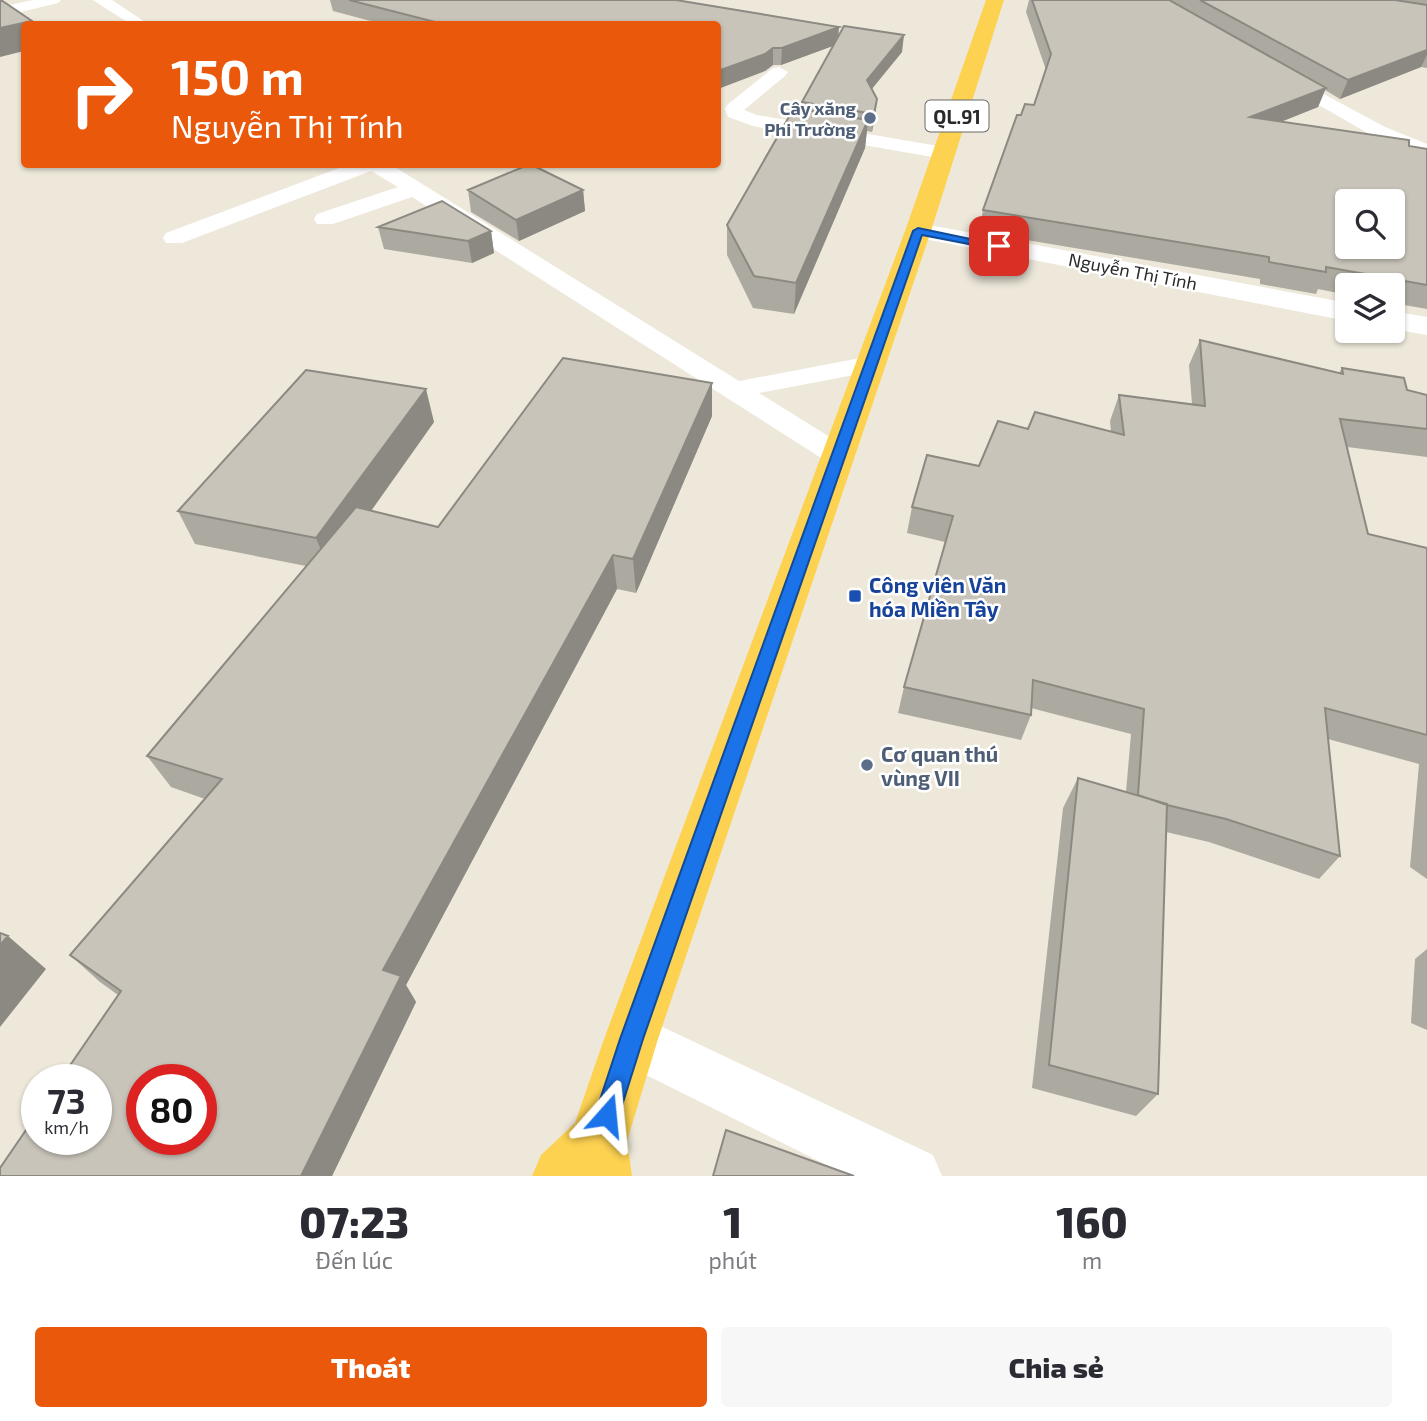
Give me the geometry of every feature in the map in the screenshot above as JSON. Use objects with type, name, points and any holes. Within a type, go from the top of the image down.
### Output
[{"type":"highway","name":"QL.91","points":[[587,1164],[918,231],[994,0]]},
{"type":"street","name":"Nguyễn Thị Tính","points":[[918,231],[1335,310]]},
{"type":"street","points":[[1405,322],[1427,326]]},
{"type":"street","points":[[631,1039],[912,1176]]},
{"type":"lane","points":[[101,0],[135,21]]},
{"type":"lane","points":[[0,12],[43,1]]},
{"type":"lane","points":[[1269,69],[1378,131],[1427,151]]},
{"type":"lane","points":[[779,72],[734,109],[735,113],[753,120],[944,153]]},
{"type":"lane","points":[[174,238],[361,168]]},
{"type":"lane","points":[[379,168],[839,456]]},
{"type":"lane","points":[[325,219],[414,189]]},
{"type":"lane","points":[[734,390],[871,364]]},
{"type":"building","points":[[0,0],[32,21],[21,21],[21,23],[0,28]]},
{"type":"building","points":[[349,0],[676,0],[839,27],[782,48],[773,48],[765,54],[721,70],[721,21],[431,21]]},
{"type":"building","points":[[1032,0],[1169,0],[1326,88],[1250,117],[1409,140],[1409,146],[1427,149],[1427,285],[1405,281],[1405,273],[1360,273],[1326,267],[1326,272],[1269,262],[1269,257],[983,210],[1017,115],[1021,115],[1025,104],[1034,105],[1051,54]]},
{"type":"building","points":[[1200,0],[1395,0],[1427,5],[1427,50],[1348,80]]},
{"type":"building","points":[[844,26],[904,35],[867,80],[877,99],[874,114],[802,102]]},
{"type":"building","points":[[794,108],[868,120],[796,283],[754,276],[727,225]]},
{"type":"building","points":[[520,168],[538,168],[583,190],[516,220],[468,190]]},
{"type":"building","points":[[442,201],[491,231],[468,241],[378,227]]},
{"type":"building","points":[[1200,340],[1343,374],[1342,368],[1404,378],[1407,390],[1427,395],[1427,429],[1340,419],[1368,534],[1427,548],[1427,735],[1325,708],[1340,856],[1226,819],[1138,795],[1144,709],[1033,680],[1031,715],[904,687],[953,516],[912,507],[927,455],[979,466],[998,421],[1028,429],[1035,412],[1124,435],[1119,395],[1205,406]]},
{"type":"building","points":[[563,358],[712,383],[633,559],[613,555],[383,970],[401,976],[301,1176],[0,1176],[0,1168],[21,1137],[21,1155],[112,1155],[112,1064],[71,1064],[121,991],[70,955],[222,779],[147,756],[356,507],[438,527]]},
{"type":"building","points":[[306,370],[426,389],[316,538],[178,511]]},
{"type":"building","points":[[1078,778],[1167,804],[1158,1094],[1049,1065]]},
{"type":"building","points":[[0,933],[8,936],[0,945]]},
{"type":"building","points":[[726,1130],[854,1176],[713,1176]]},
{"type":"place","name":"Cây xăng Phi Trường","points":[[870,118]]},
{"type":"place","name":"Công viên Văn hóa Miền Tây","points":[[855,596]]},
{"type":"place","name":"Cơ quan thú vùng VII","points":[[867,765]]},
{"type":"route","points":[[607,1115],[631,1039],[918,231],[999,246]]}]
